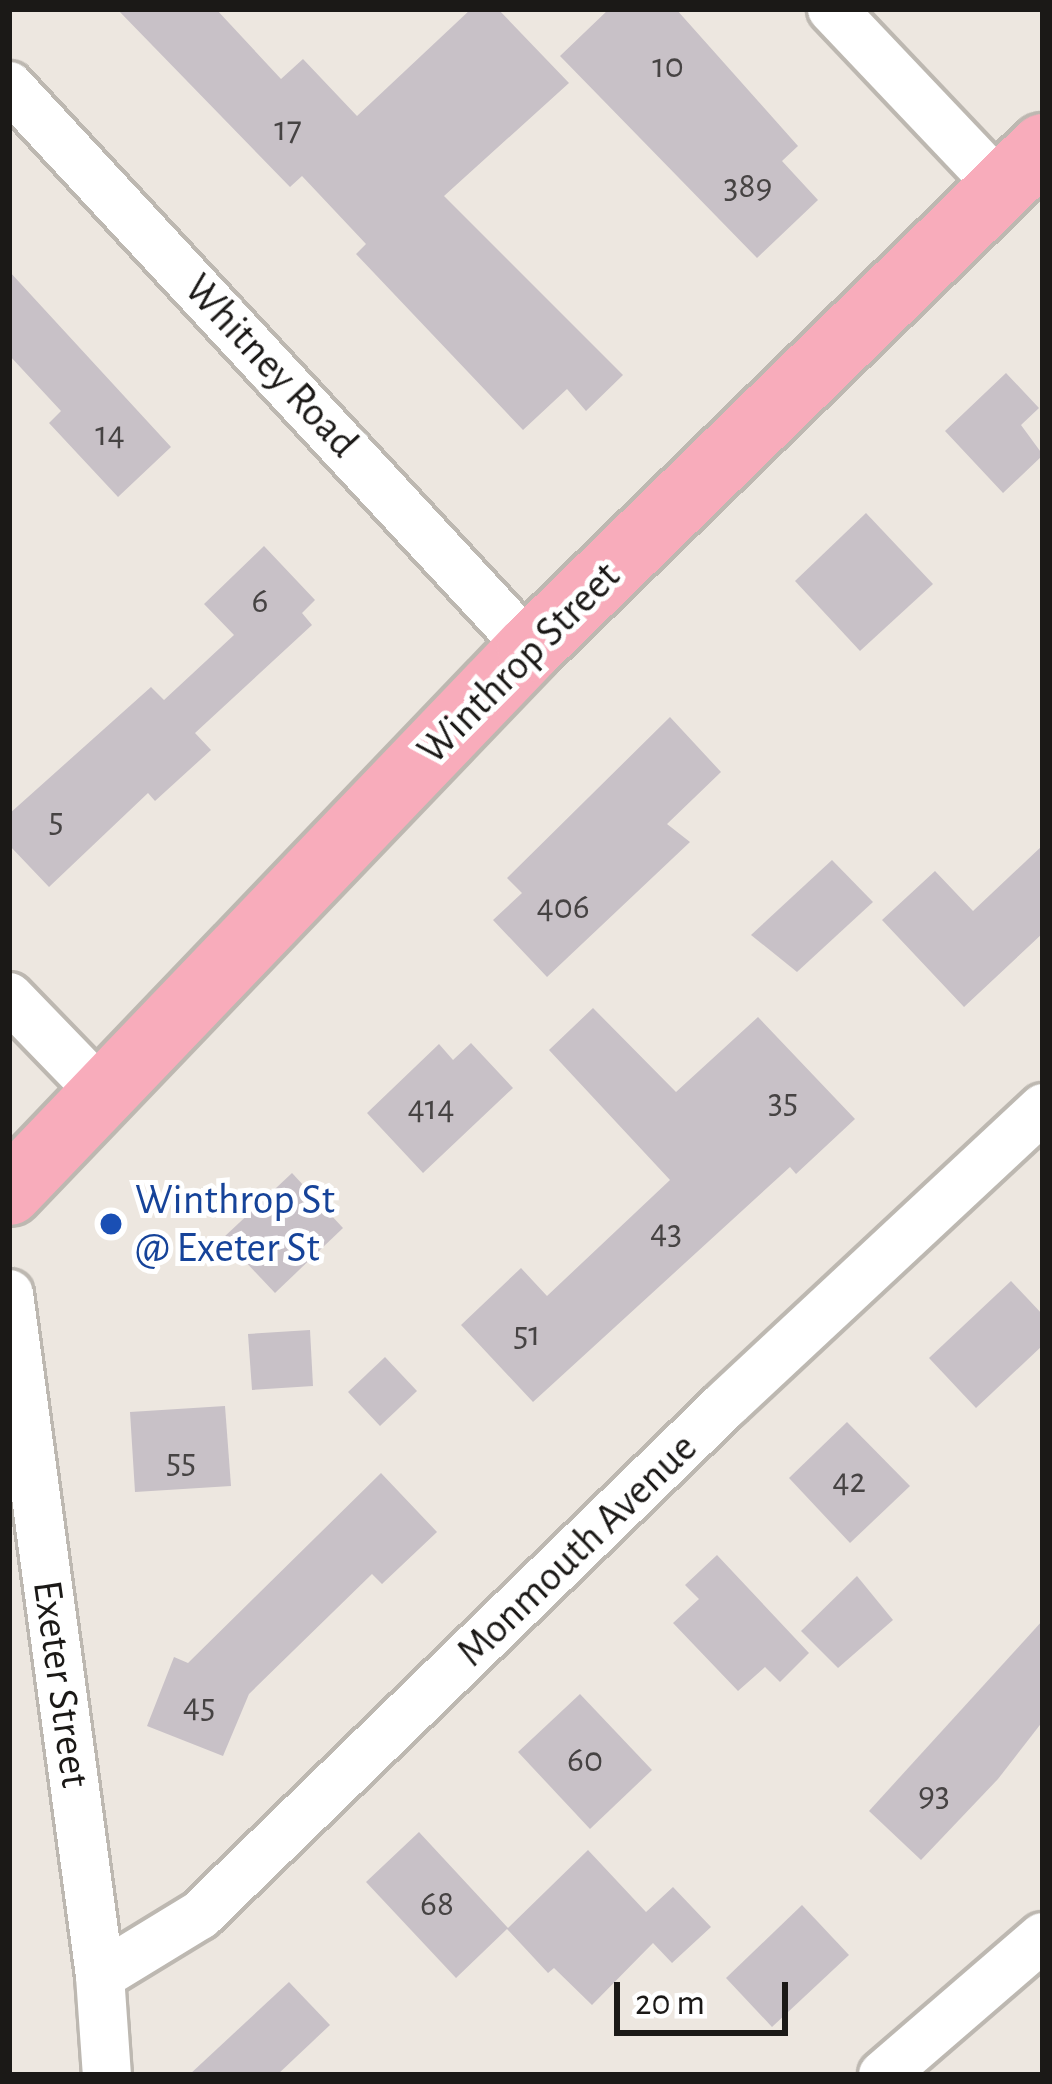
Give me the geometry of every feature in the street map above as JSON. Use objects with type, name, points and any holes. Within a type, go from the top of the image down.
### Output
[{"type":"main road","name":"Winthrop Street","points":[[9,1192],[530,648],[1022,167]]},
{"type":"street","points":[[832,9],[1022,167]]},
{"type":"street","name":"Whitney Road","points":[[9,86],[530,648]]},
{"type":"street","points":[[9,997],[103,1094]]},
{"type":"street","name":"Monmouth Avenue","points":[[100,1976],[200,1916],[726,1404],[1043,1108]]},
{"type":"street","name":"Exeter Street","points":[[9,1294],[100,1976],[107,2075]]},
{"type":"street","points":[[883,2075],[1043,1937]]},
{"type":"building","points":[[117,9],[216,9],[281,79],[303,59],[357,116],[471,9],[498,9],[569,83],[444,196],[623,375],[586,411],[567,389],[523,430],[356,254],[366,244],[302,176],[290,187]]},
{"type":"building","points":[[609,9],[676,9],[798,146],[782,161],[818,200],[757,258],[560,56]]},
{"type":"building","points":[[9,271],[171,447],[118,497],[49,423],[61,411],[9,355]]},
{"type":"building","points":[[1006,373],[1039,408],[1021,425],[1043,455],[1003,493],[945,431]]},
{"type":"building","points":[[866,513],[933,584],[860,651],[795,581]]},
{"type":"building","points":[[264,546],[315,600],[302,613],[312,625],[195,733],[211,750],[155,801],[148,793],[49,887],[9,845],[9,814],[151,687],[164,700],[234,635],[204,604]]},
{"type":"building","points":[[670,717],[721,772],[667,824],[690,842],[547,977],[493,920],[522,893],[507,878]]},
{"type":"building","points":[[1043,845],[1043,933],[964,1007],[882,920],[935,871],[973,911]]},
{"type":"building","points":[[832,860],[873,902],[797,972],[751,935]]},
{"type":"building","points":[[593,1008],[676,1092],[758,1017],[855,1119],[796,1174],[790,1167],[533,1402],[461,1325],[521,1268],[547,1296],[670,1180],[549,1050]]},
{"type":"building","points":[[471,1043],[513,1088],[423,1173],[367,1113],[439,1044],[453,1060]]},
{"type":"building","points":[[292,1173],[343,1228],[275,1293],[223,1238]]},
{"type":"building","points":[[1011,1281],[1043,1315],[1043,1345],[976,1408],[929,1358]]},
{"type":"building","points":[[310,1330],[313,1386],[252,1390],[248,1334]]},
{"type":"building","points":[[385,1357],[417,1391],[380,1426],[348,1392]]},
{"type":"building","points":[[225,1406],[231,1486],[135,1492],[130,1412]]},
{"type":"building","points":[[847,1422],[910,1486],[850,1543],[789,1478]]},
{"type":"building","points":[[381,1473],[437,1532],[382,1584],[372,1574],[249,1694],[223,1756],[147,1726],[174,1657],[188,1663]]},
{"type":"building","points":[[717,1555],[809,1653],[780,1682],[765,1667],[738,1691],[673,1623],[699,1599],[685,1585]]},
{"type":"building","points":[[857,1576],[893,1620],[838,1668],[801,1631]]},
{"type":"building","points":[[1043,1620],[1043,1721],[998,1779],[921,1860],[869,1811]]},
{"type":"building","points":[[580,1694],[652,1770],[590,1829],[518,1752]]},
{"type":"building","points":[[419,1832],[508,1928],[588,1850],[646,1912],[673,1887],[711,1927],[672,1963],[653,1943],[592,2005],[554,1968],[548,1973],[507,1929],[456,1978],[366,1882]]},
{"type":"building","points":[[802,1905],[849,1955],[772,2027],[726,1978]]},
{"type":"building","points":[[289,1982],[330,2025],[277,2075],[189,2075]]},
{"type":"place","name":"Winthrop St @ Exeter St","points":[[111,1224]]}]
